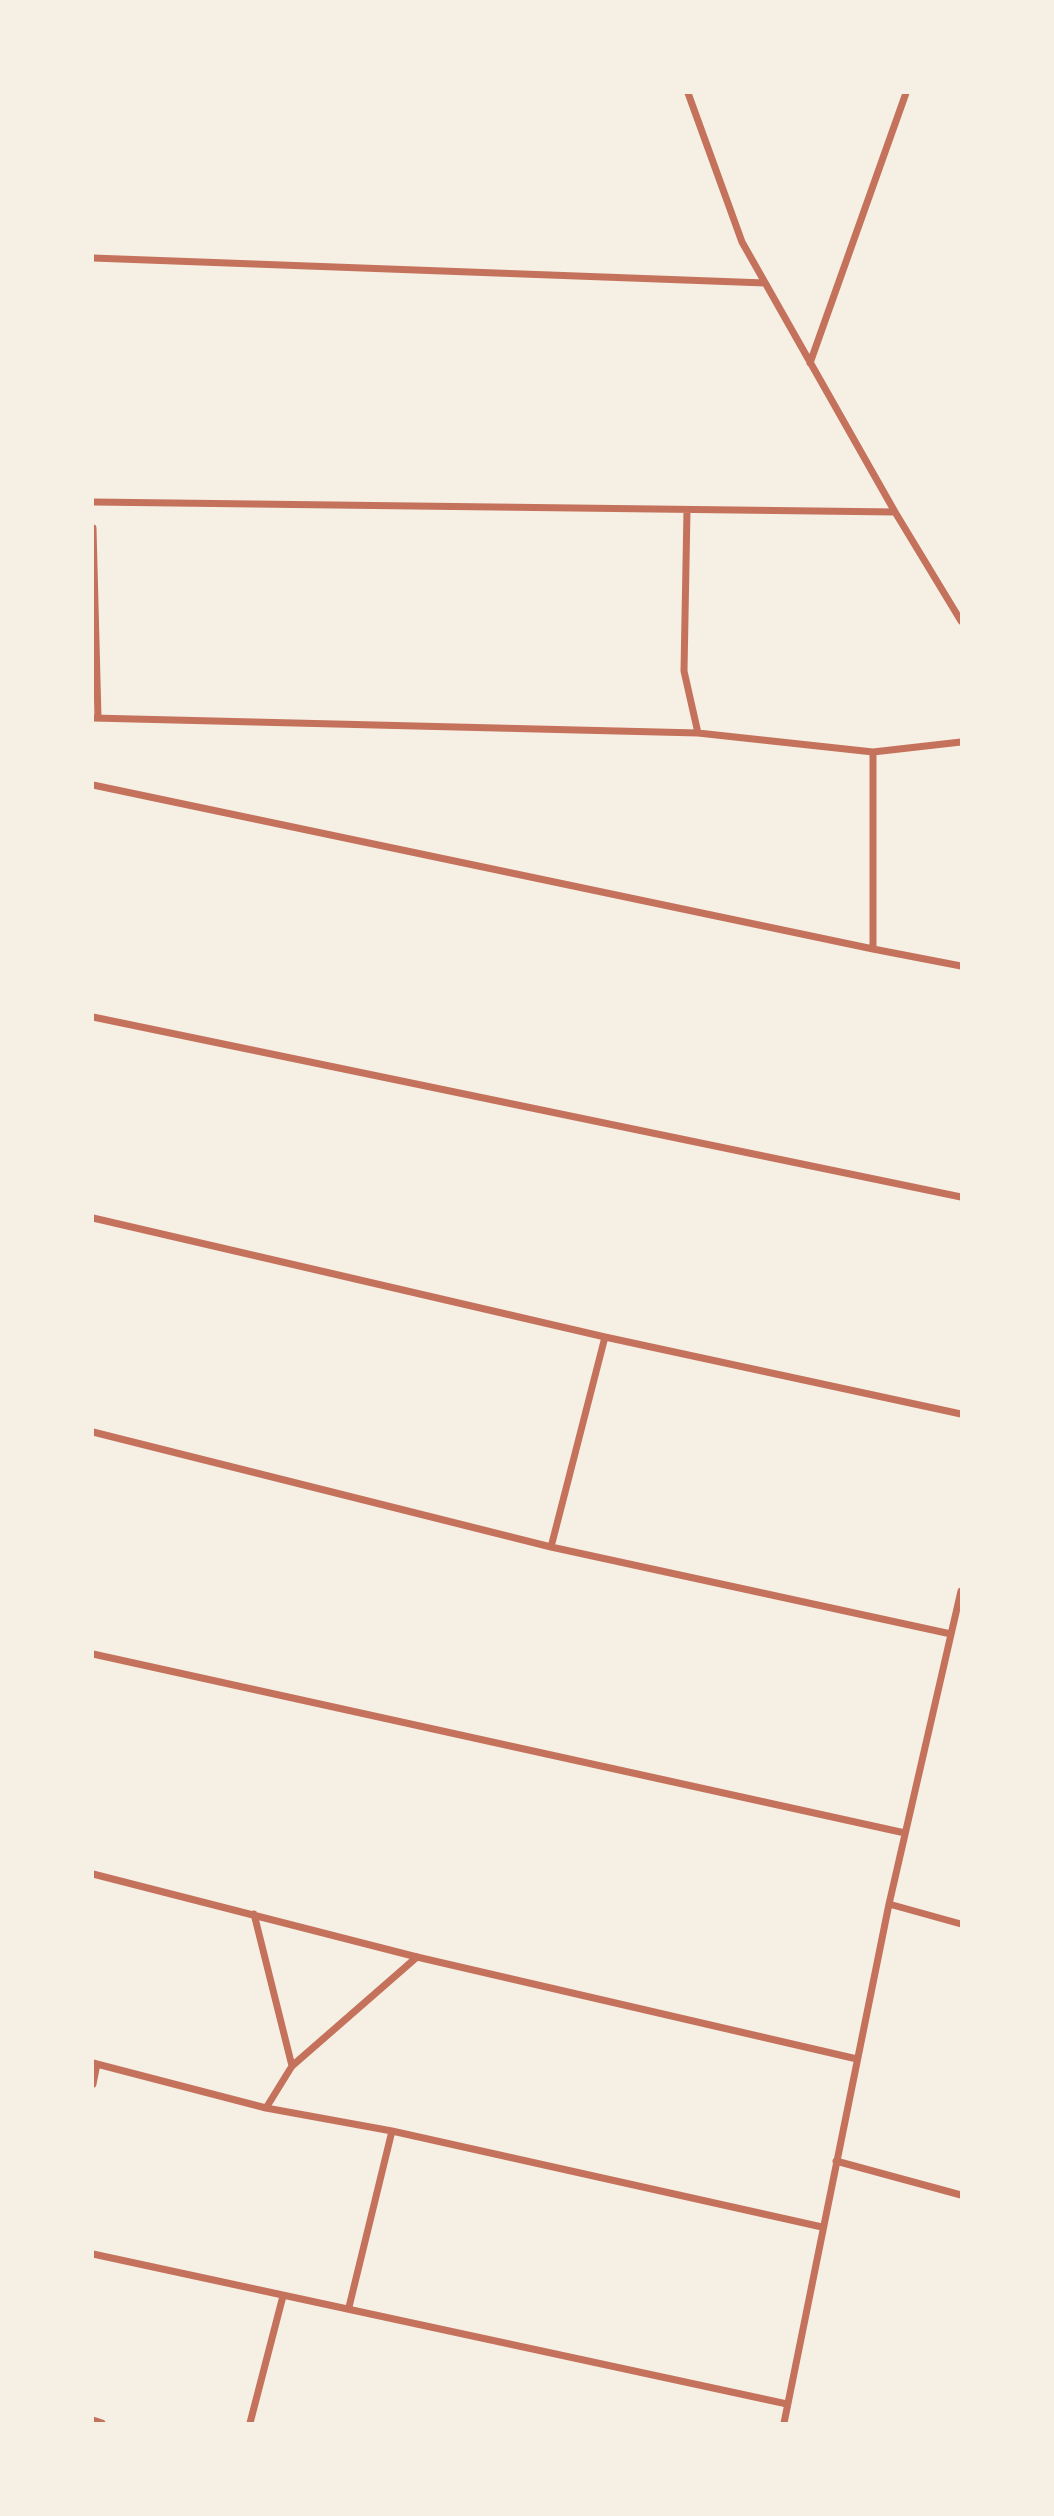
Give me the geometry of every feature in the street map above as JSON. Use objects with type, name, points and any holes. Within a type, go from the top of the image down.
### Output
[{"type":"street","points":[[688,93],[742,242],[895,512],[961,621]]},
{"type":"street","points":[[810,363],[906,93]]},
{"type":"street","points":[[93,258],[765,283]]},
{"type":"street","points":[[93,502],[895,512]]},
{"type":"street","points":[[687,510],[684,671],[698,733]]},
{"type":"street","points":[[93,528],[95,718],[698,733],[873,752],[961,743]]},
{"type":"street","points":[[873,752],[873,949]]},
{"type":"street","points":[[93,785],[961,966]]},
{"type":"street","points":[[93,1017],[961,1197]]},
{"type":"street","points":[[93,1218],[605,1337],[961,1414]]},
{"type":"street","points":[[551,1547],[605,1337]]},
{"type":"street","points":[[93,1433],[551,1547],[951,1634]]},
{"type":"street","points":[[784,2423],[889,1904],[961,1591]]},
{"type":"street","points":[[93,1654],[905,1833]]},
{"type":"street","points":[[93,1874],[417,1957],[857,2059]]},
{"type":"street","points":[[889,1904],[961,1924]]},
{"type":"street","points":[[254,1914],[292,2066]]},
{"type":"street","points":[[266,2108],[292,2066],[417,1957]]},
{"type":"street","points":[[93,2084],[95,2063],[266,2108],[392,2131],[822,2227]]},
{"type":"street","points":[[349,2307],[392,2131]]},
{"type":"street","points":[[835,2161],[961,2194]]},
{"type":"street","points":[[93,2253],[787,2404]]},
{"type":"street","points":[[250,2423],[283,2296]]},
{"type":"street","points":[[93,2420],[102,2423]]}]
